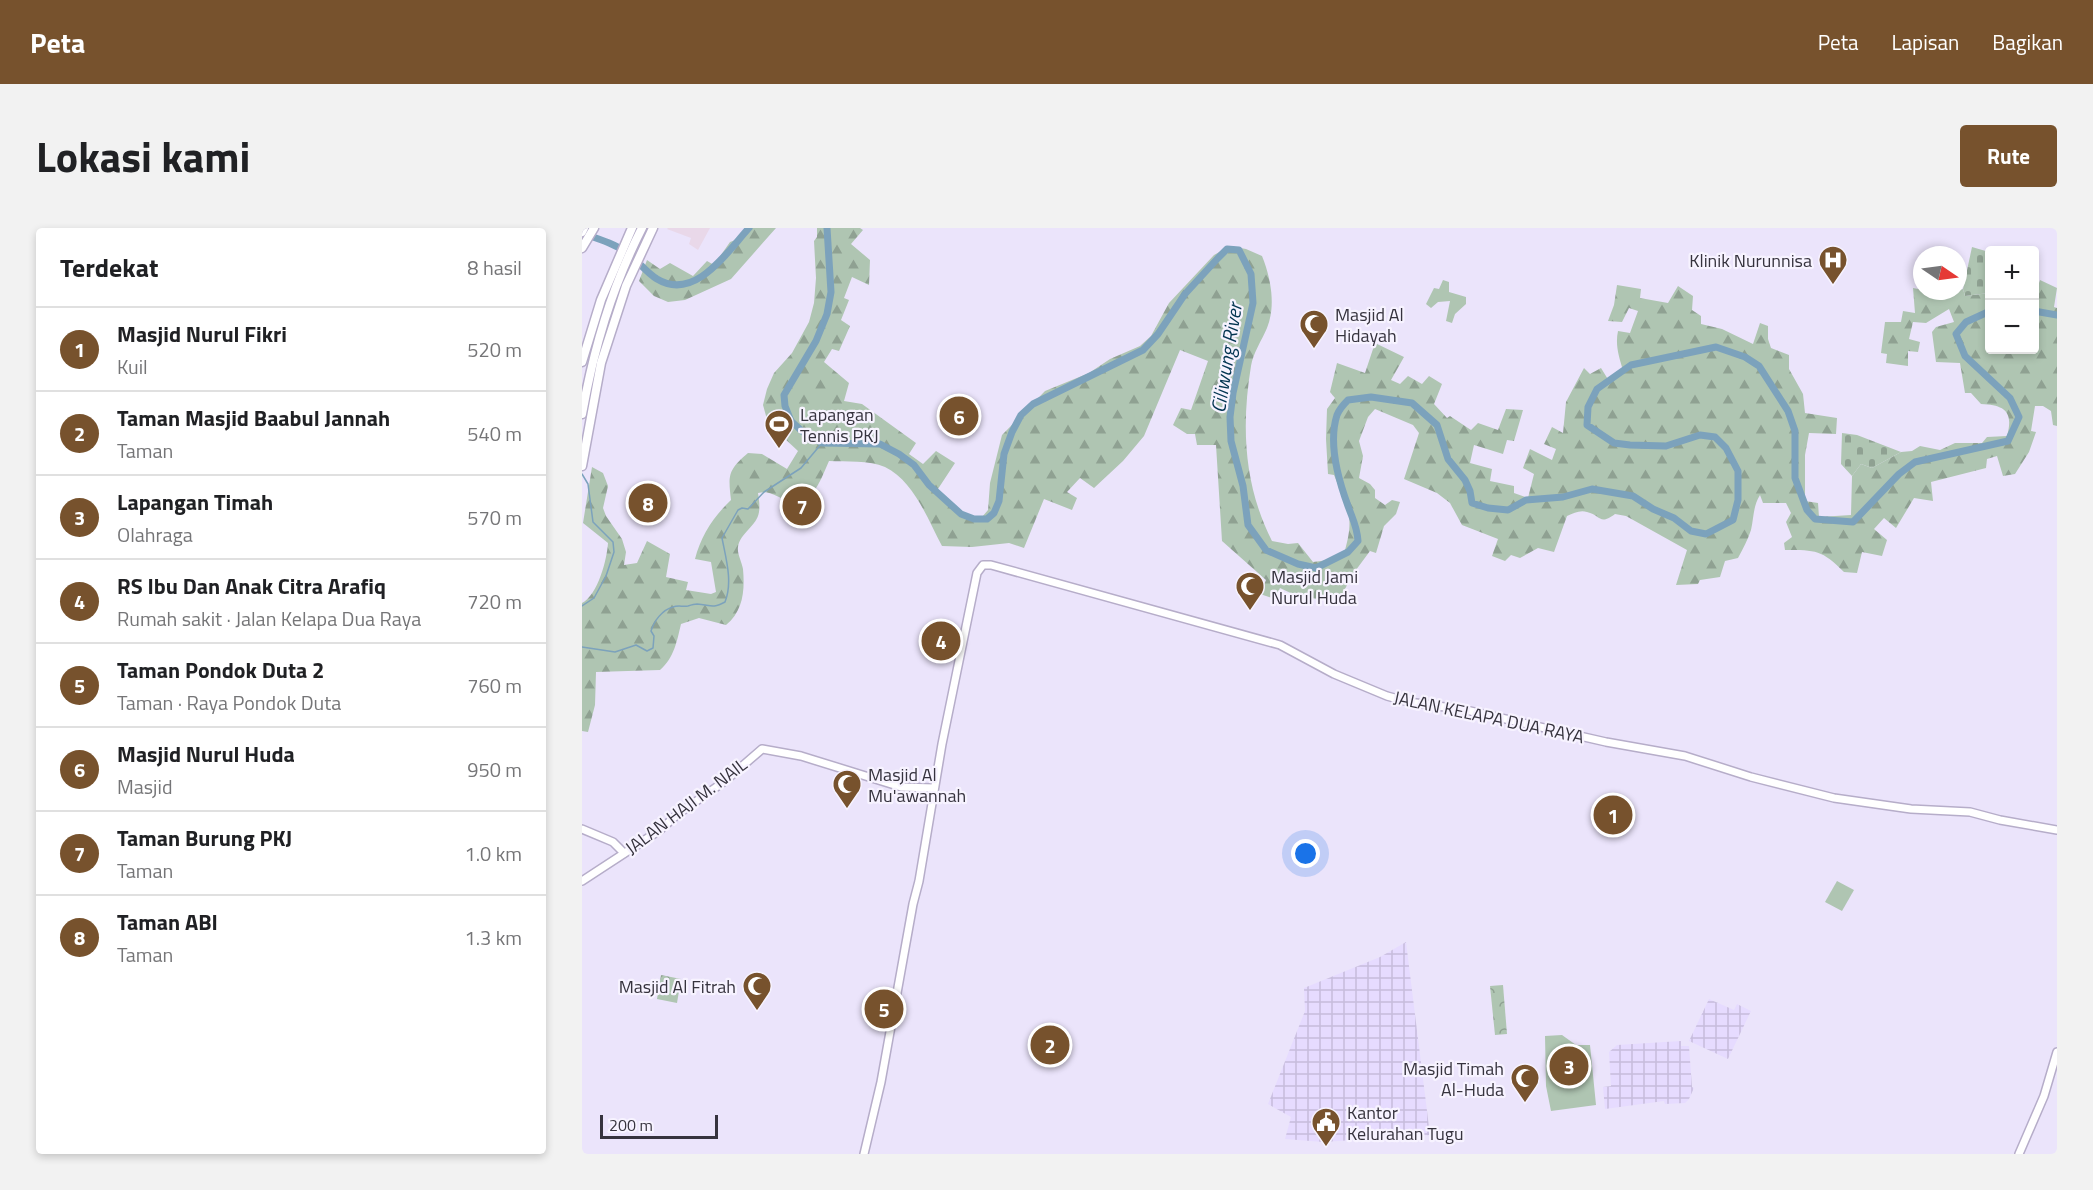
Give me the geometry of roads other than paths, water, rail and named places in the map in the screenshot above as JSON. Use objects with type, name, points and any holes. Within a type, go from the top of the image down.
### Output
[{"type":"highway","points":[[582,232],[584,228]]},
{"type":"highway","points":[[582,248],[594,228]]},
{"type":"highway","points":[[582,362],[632,228]]},
{"type":"highway","points":[[582,414],[592,359],[614,277],[642,228]]},
{"type":"highway","points":[[583,462],[601,363],[626,285],[653,229]]},
{"type":"main road","name":"JALAN KELAPA DUA RAYA","points":[[934,788],[977,573],[980,567],[986,565],[1280,645],[1334,674],[1396,699],[1461,709],[1613,743],[1685,756],[1751,777],[1834,798],[1911,809],[1970,812],[2057,830]]},
{"type":"main road","name":"JALAN HAJI M. NAIL","points":[[582,880],[660,830],[724,781],[762,748],[801,756],[901,787],[934,788]]},
{"type":"main road","points":[[864,1154],[877,1100],[934,788]]},
{"type":"main road","points":[[582,829],[614,842],[624,853]]},
{"type":"main road","points":[[2019,1154],[2044,1096],[2057,1052]]},
{"type":"waterway","name":"Ciliwung River","points":[[587,235],[624,251],[657,279],[671,284],[684,284],[709,271],[749,228]]},
{"type":"waterway","name":"Ciliwung River","points":[[827,228],[831,292],[827,314],[816,341],[784,395],[785,406],[791,421],[803,432],[822,443],[880,444],[899,454],[914,465],[929,485],[961,514],[974,519],[987,519],[994,513],[999,501],[1004,454],[1021,415],[1033,404],[1143,350],[1158,334],[1185,294],[1218,258],[1227,249],[1239,250],[1251,274],[1253,303],[1233,393],[1230,417],[1231,441],[1243,486],[1248,525],[1266,550],[1298,564],[1316,568],[1348,552],[1358,541],[1356,527],[1338,473],[1334,449],[1334,426],[1338,413],[1348,400],[1371,397],[1412,403],[1437,425],[1448,459],[1465,480],[1472,503],[1488,508],[1508,510],[1526,500],[1563,497],[1592,489],[1633,496],[1653,509],[1674,518],[1691,531],[1706,534],[1733,520],[1738,500],[1738,471],[1726,448],[1715,437],[1700,435],[1666,446],[1630,445],[1614,443],[1587,425],[1588,407],[1597,389],[1631,365],[1716,347],[1745,357],[1759,366],[1788,411],[1795,431],[1795,478],[1807,510],[1815,519],[1853,522],[1899,474],[1915,462],[2008,441],[2019,417],[2010,398],[1965,356],[1956,334],[1966,322],[1985,313]]},
{"type":"waterway","name":"Ciliwung River","points":[[2039,312],[2057,315]]},
{"type":"waterway","points":[[582,647],[615,652],[636,645],[647,651],[653,648],[652,627],[659,616],[669,608],[697,604],[714,606],[725,602],[729,578],[722,538],[738,510],[748,509],[764,492],[801,468],[822,443]]},
{"type":"waterway","points":[[582,474],[588,484],[593,522],[613,542],[614,552],[606,576],[594,598],[582,606]]},
{"type":"place","name":"Klinik Nurunnisa","points":[[1833,286]]},
{"type":"place","name":"Masjid Al Hidayah","points":[[1314,350]]},
{"type":"place","name":"Masjid Nurul Huda","points":[[959,416]]},
{"type":"place","name":"Lapangan Tennis PKJ","points":[[779,450]]},
{"type":"place","name":"Taman ABI","points":[[648,503]]},
{"type":"place","name":"Taman Burung PKJ","points":[[802,506]]},
{"type":"place","name":"Masjid Jami Nurul Huda","points":[[1250,612]]},
{"type":"place","name":"RS Ibu Dan Anak Citra Arafiq","points":[[941,641]]},
{"type":"place","name":"Masjid Al Mu'awannah","points":[[847,810]]},
{"type":"place","name":"Masjid Nurul Fikri","points":[[1613,815]]},
{"type":"place","name":"Taman Pondok Duta 2","points":[[884,1009]]},
{"type":"place","name":"Masjid Al Fitrah","points":[[757,1012]]},
{"type":"place","name":"Taman Masjid Baabul Jannah","points":[[1050,1045]]},
{"type":"place","name":"Lapangan Timah","points":[[1569,1066]]},
{"type":"place","name":"Masjid Timah Al-Huda","points":[[1525,1104]]},
{"type":"place","name":"Kantor Kelurahan Tugu","points":[[1326,1148]]}]
